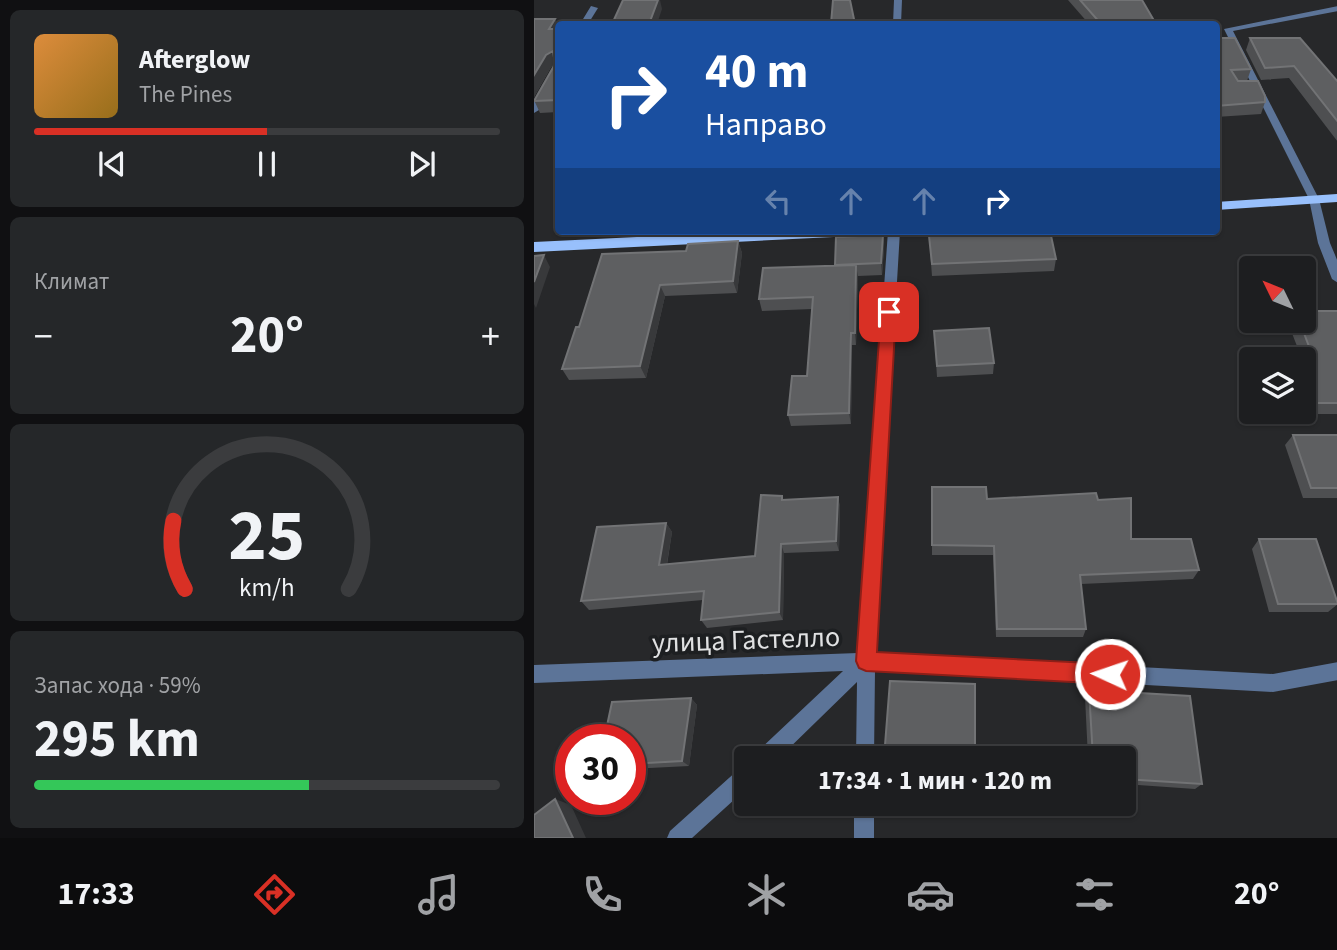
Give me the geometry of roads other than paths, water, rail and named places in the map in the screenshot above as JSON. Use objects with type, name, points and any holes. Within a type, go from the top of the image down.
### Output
[{"type":"main road","points":[[1220,206],[1337,198]]},
{"type":"main road","points":[[534,247],[774,235]]},
{"type":"street","points":[[897,21],[898,0]]},
{"type":"street","points":[[586,21],[594,8]]},
{"type":"street","points":[[1337,8],[1228,29],[1314,200],[1324,243],[1337,279]]},
{"type":"street","points":[[534,110],[555,73]]},
{"type":"street","points":[[865,746],[866,661],[894,235]]},
{"type":"street","points":[[777,746],[866,661]]},
{"type":"street","name":"улица Гастелло","points":[[534,674],[866,661],[1273,683],[1337,671]]},
{"type":"street","points":[[677,838],[734,787]]},
{"type":"street","points":[[864,816],[864,838]]}]
